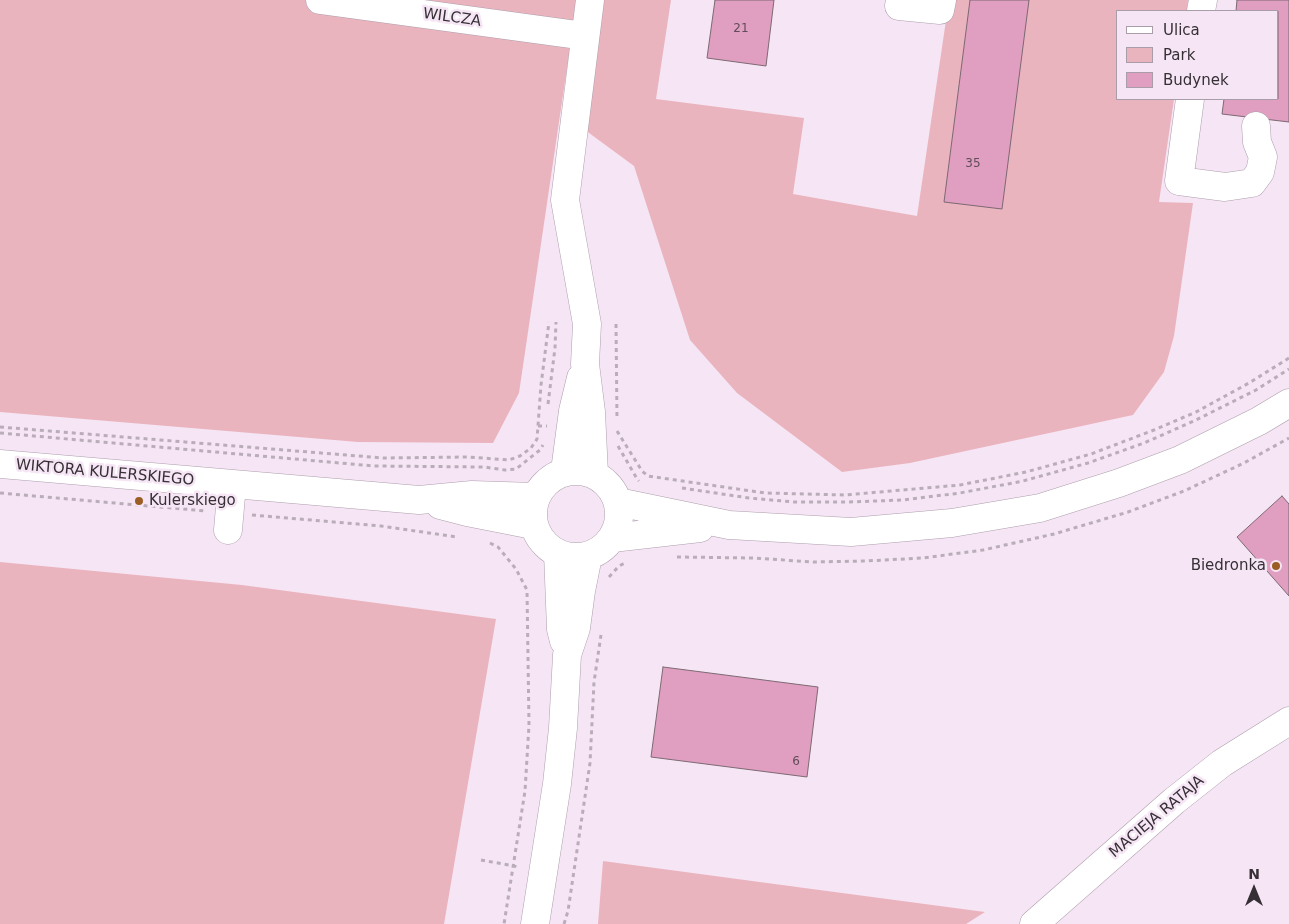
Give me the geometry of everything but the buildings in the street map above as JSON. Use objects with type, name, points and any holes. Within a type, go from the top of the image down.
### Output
[{"type":"street","name":"WILCZA","points":[[320,0],[585,36]]},
{"type":"street","points":[[565,471],[572,431],[572,410],[585,364],[587,324],[565,200],[590,0]]},
{"type":"street","points":[[900,0],[899,6],[940,10],[942,0]]},
{"type":"street","points":[[1190,100],[1179,181],[1225,187],[1252,183],[1260,172],[1263,157],[1258,142],[1256,126]]},
{"type":"street","points":[[618,502],[729,525],[851,532],[952,523],[1040,508],[1119,483],[1180,460],[1259,421],[1289,403]]},
{"type":"street","points":[[572,431],[594,474]]},
{"type":"street","name":"WIKTORA KULERSKIEGO","points":[[0,464],[419,500],[533,525]]},
{"type":"street","points":[[579,470],[594,474],[606,482],[615,494],[618,502],[618,524],[612,538],[602,549],[588,556],[573,558],[558,553],[548,547],[539,537],[533,525],[532,511],[535,497],[542,486],[552,477],[565,471],[579,470]]},
{"type":"street","points":[[228,530],[232,484]]},
{"type":"street","name":"WIKTORA KULERSKIEGO","points":[[419,500],[472,495],[535,497]]},
{"type":"street","points":[[612,538],[729,525]]},
{"type":"street","points":[[558,553],[561,629],[567,655]]},
{"type":"street","points":[[535,924],[557,784],[563,728],[567,655],[576,628],[588,556]]},
{"type":"street","name":"MACIEJA RATAJA","points":[[1034,924],[1174,801],[1222,763],[1289,721]]},
{"type":"path","points":[[0,427],[383,458],[468,457],[509,460],[520,456],[531,448],[537,439],[541,385],[549,322]]},
{"type":"path","points":[[546,412],[555,348],[556,322]]},
{"type":"path","points":[[0,433],[374,466],[484,467],[505,470],[516,468],[540,450],[572,431],[618,416],[616,324]]},
{"type":"path","points":[[572,431],[648,476],[765,493],[845,495],[960,486],[1026,472],[1091,454],[1154,430],[1196,412],[1249,383],[1289,358]]},
{"type":"path","points":[[673,487],[749,498],[794,502],[849,502],[903,500],[960,493],[1014,483],[1088,463],[1144,443],[1256,390],[1289,369]]},
{"type":"path","points":[[538,426],[572,431],[609,441],[618,446],[636,477],[641,482]]},
{"type":"path","points":[[486,540],[498,547],[516,569],[526,590],[529,725],[525,791],[504,924]]},
{"type":"path","points":[[608,579],[620,566],[628,562]]},
{"type":"path","points":[[564,924],[568,911],[590,763],[594,682],[602,632]]},
{"type":"path","points":[[481,860],[543,870]]},
{"type":"green space","points":[[0,0],[577,0],[519,393],[493,443],[358,442],[0,412]]},
{"type":"green space","points":[[600,0],[671,0],[656,99],[804,118],[793,194],[917,216],[949,0],[1188,0],[1187,10],[1116,10],[1116,100],[1174,100],[1159,202],[1193,203],[1174,336],[1164,372],[1133,415],[910,463],[842,472],[737,393],[690,340],[634,166],[585,130]]},
{"type":"green space","points":[[0,562],[242,585],[496,619],[444,924],[0,924]]},
{"type":"green space","points":[[603,861],[985,912],[966,924],[598,924]]},
{"type":"place","name":"Kulerskiego","points":[[139,501]]},
{"type":"place","name":"Biedronka","points":[[1276,566]]}]
